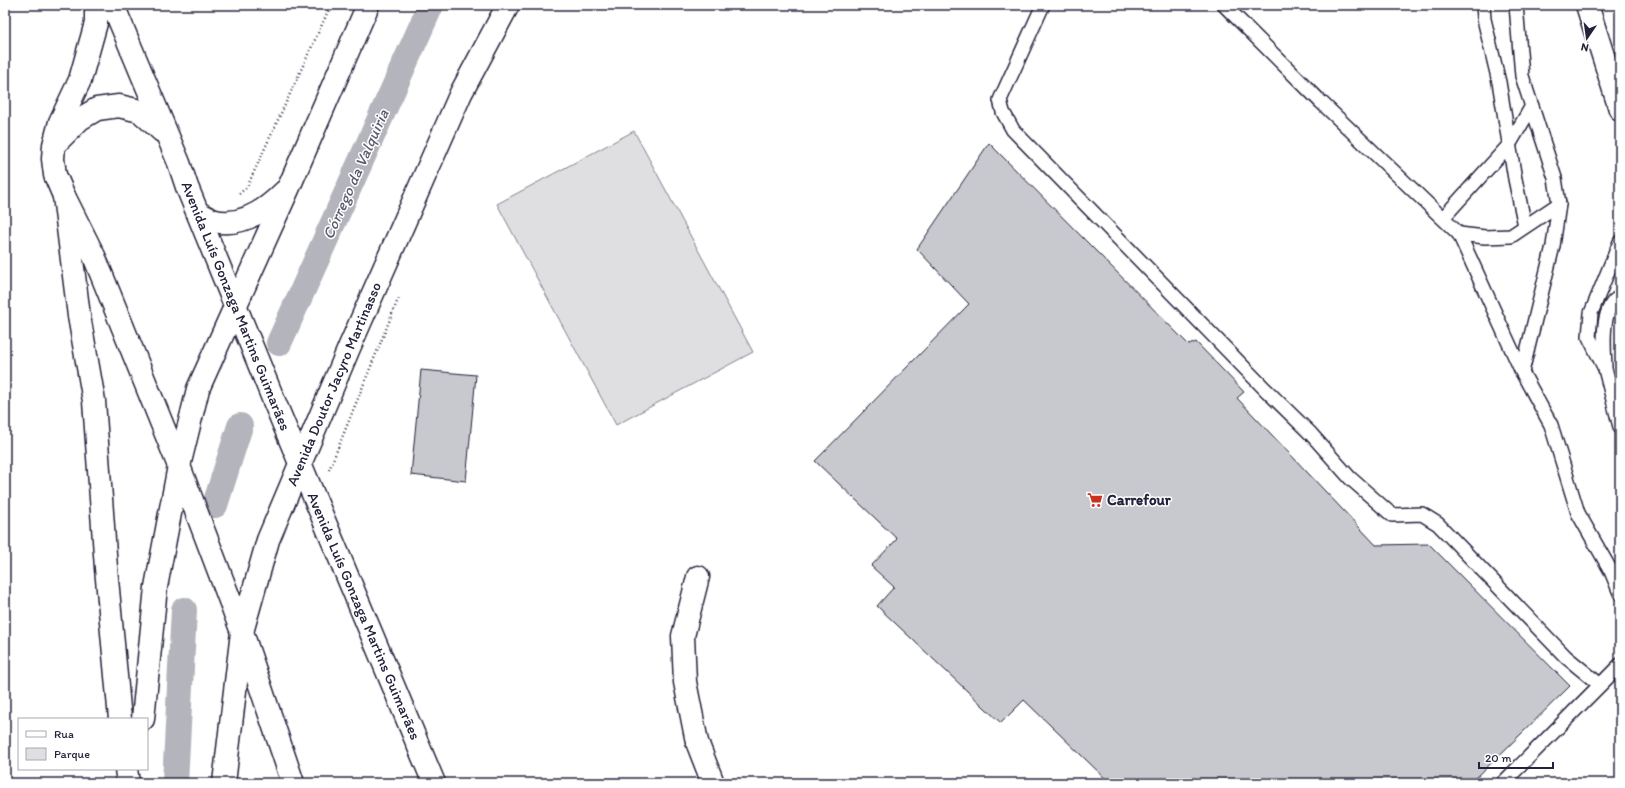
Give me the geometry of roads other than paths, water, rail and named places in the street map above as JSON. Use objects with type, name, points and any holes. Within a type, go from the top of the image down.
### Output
[{"type":"main road","points":[[96,5],[96,23],[80,80],[60,122],[54,145],[53,159],[55,175],[94,256],[179,466],[242,632],[293,783]]},
{"type":"main road","name":"Avenida Luís Gonzaga Martins Guimarães","points":[[113,5],[179,163],[235,307],[434,783]]},
{"type":"main road","points":[[143,718],[156,587],[179,466],[198,389],[289,187],[368,5]]},
{"type":"main road","name":"Avenida Doutor Jacyro Martinasso","points":[[224,783],[242,632],[268,540],[349,348],[461,93],[508,5]]},
{"type":"main road","points":[[1587,5],[1620,109]]},
{"type":"main road","points":[[54,145],[80,119],[97,109],[119,106],[140,111],[166,134]]},
{"type":"main road","points":[[198,213],[215,221],[235,222],[252,217],[272,204],[289,187]]},
{"type":"main road","points":[[64,196],[79,316],[94,401],[106,568],[120,718]]},
{"type":"main road","points":[[698,576],[683,636],[685,682],[697,742],[713,783]]},
{"type":"main road","points":[[126,770],[128,783]]},
{"type":"main road","points":[[138,783],[139,770]]},
{"type":"lane","points":[[1043,5],[1000,100],[1003,112],[1013,130],[1265,389],[1311,434],[1350,478],[1392,515],[1422,514],[1438,524],[1566,657],[1599,684]]},
{"type":"lane","points":[[1224,5],[1321,102],[1459,234],[1522,372],[1551,425],[1578,513],[1610,571],[1620,593]]},
{"type":"lane","points":[[1483,5],[1484,19],[1499,82],[1515,179],[1525,226]]},
{"type":"lane","points":[[1516,5],[1522,76],[1555,178],[1559,204],[1553,246],[1522,372]]},
{"type":"lane","points":[[1443,218],[1509,145],[1532,106]]},
{"type":"lane","points":[[1459,234],[1484,237],[1511,236],[1559,204]]},
{"type":"lane","points":[[1605,369],[1588,337],[1591,313],[1620,242]]},
{"type":"lane","points":[[1620,297],[1615,299],[1606,314],[1604,334],[1605,369],[1620,427]]},
{"type":"lane","points":[[1503,783],[1599,684],[1620,665]]},
{"type":"waterway","name":"Córrego da Valquiria","points":[[279,343],[431,5]]},
{"type":"waterway","name":"Córrego da Valquiria","points":[[215,505],[240,426]]},
{"type":"waterway","points":[[175,783],[184,610]]},
{"type":"place","name":"Carrefour","points":[[1095,500]]}]
